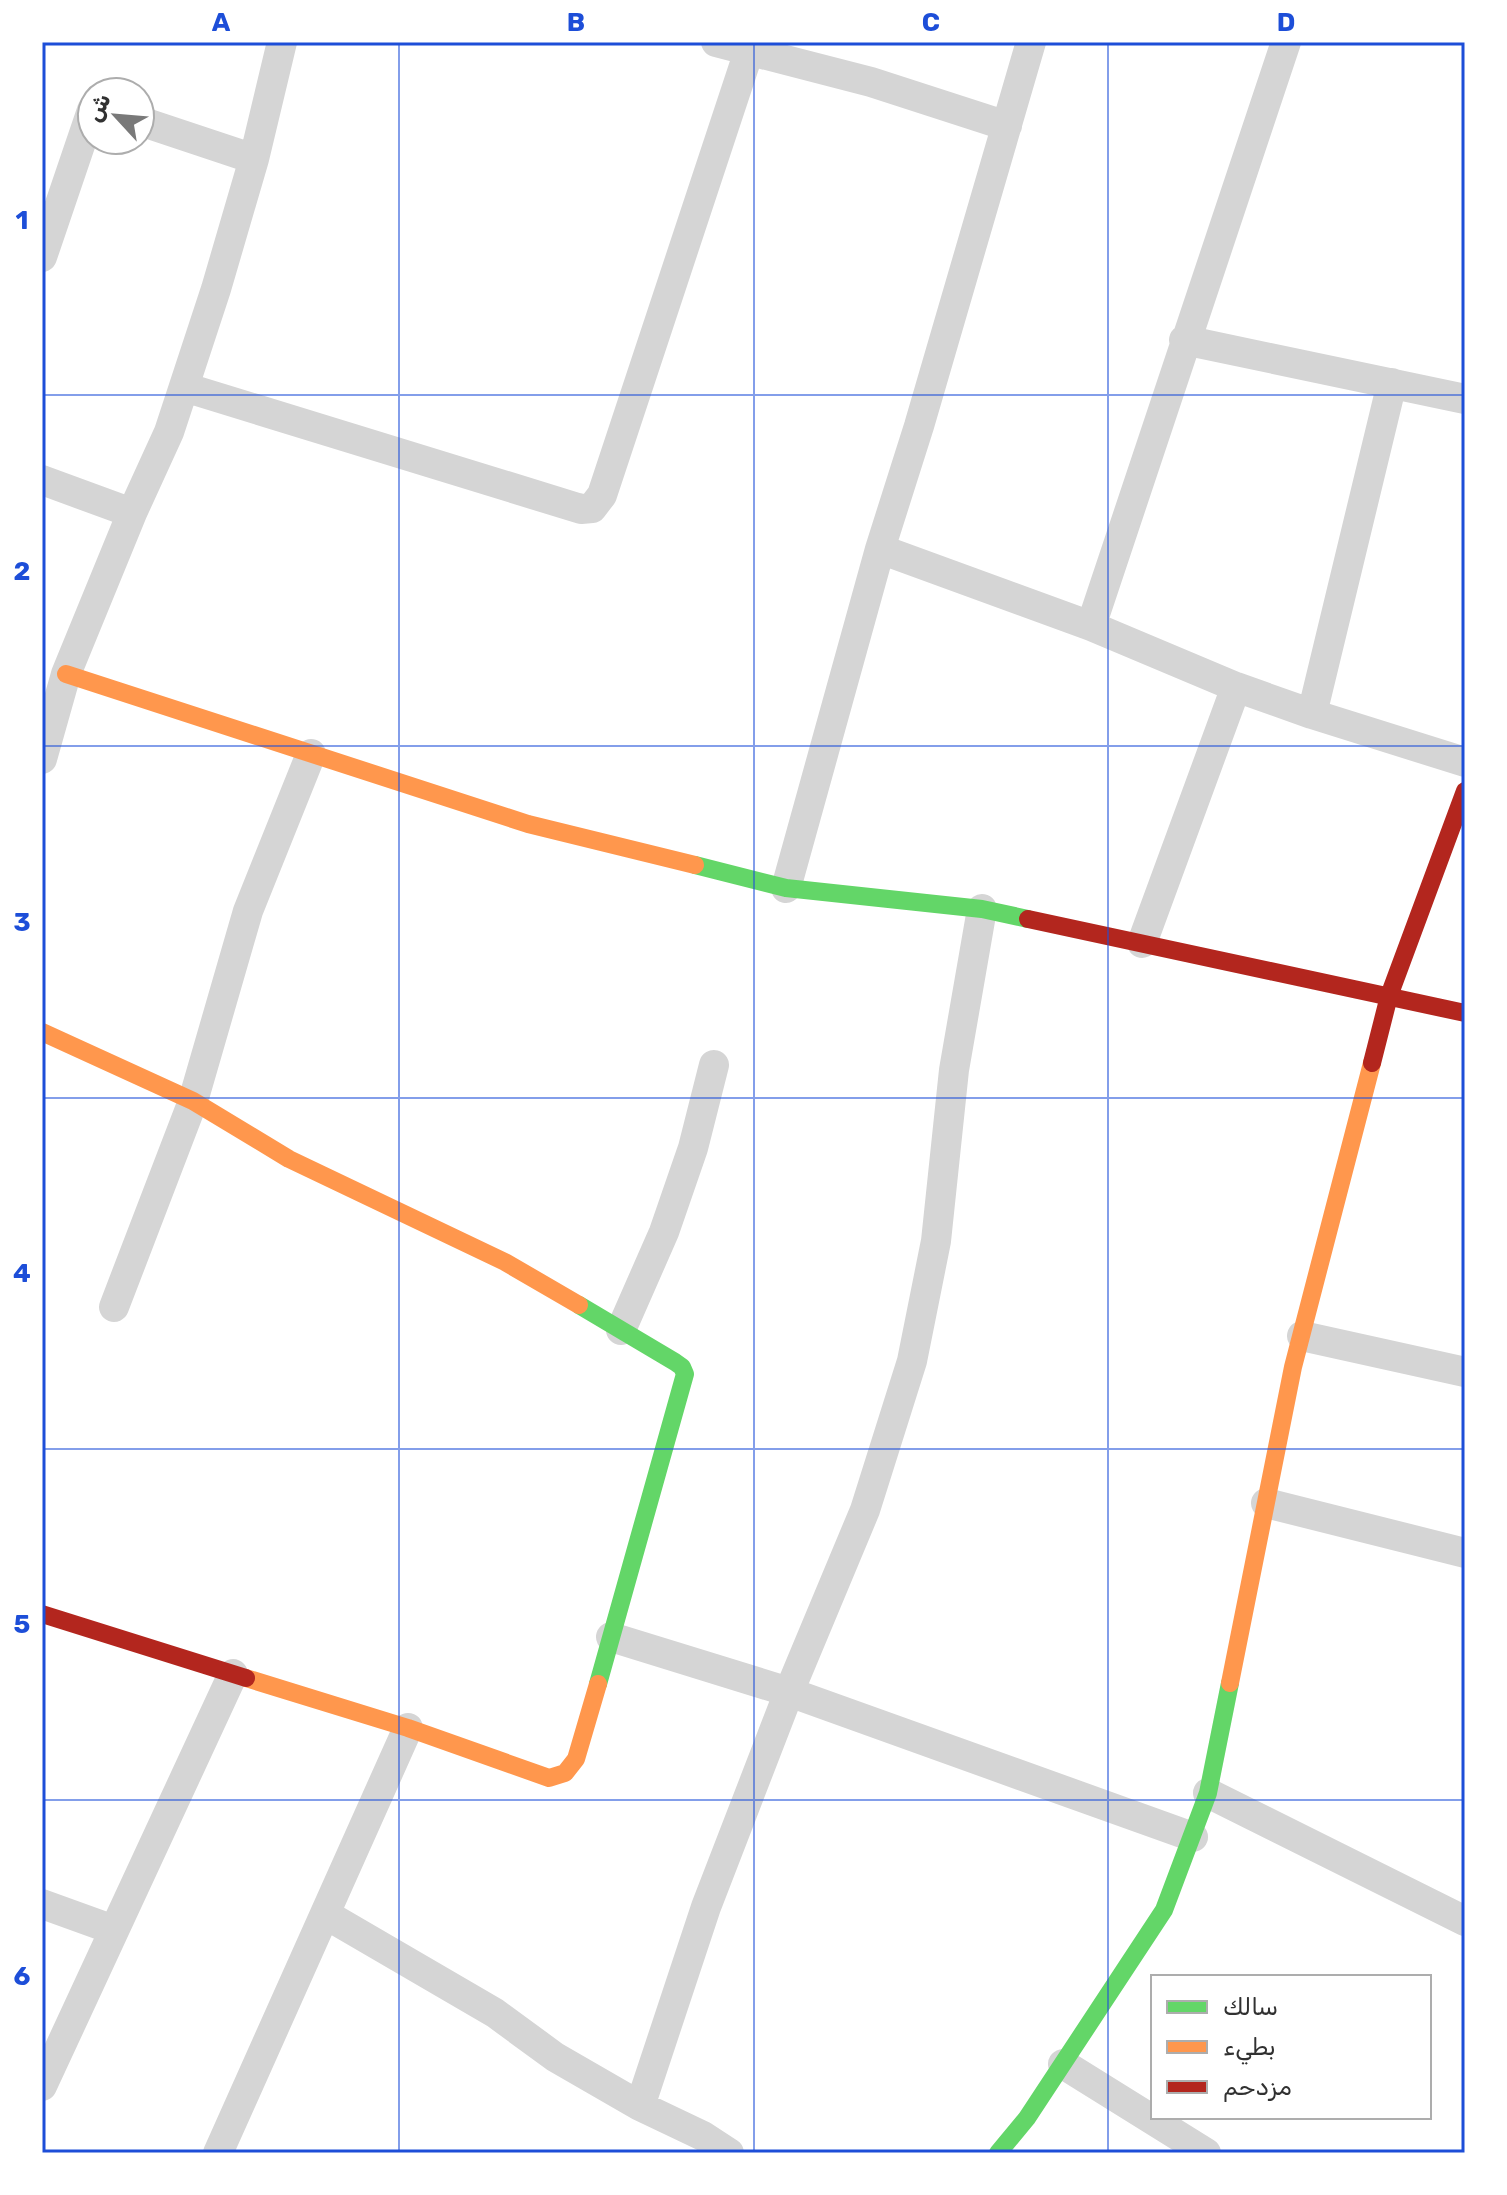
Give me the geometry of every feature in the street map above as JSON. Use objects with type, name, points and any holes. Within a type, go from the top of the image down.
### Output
[{"type":"street","points":[[42,759],[66,674],[169,432],[254,159],[282,42]]},
{"type":"street","points":[[716,42],[750,47],[1007,126]]},
{"type":"street","points":[[786,888],[880,549],[1031,42]]},
{"type":"street","points":[[1091,626],[1286,42]]},
{"type":"street","points":[[184,387],[581,509],[592,508],[602,495],[750,47]]},
{"type":"street","points":[[156,126],[254,159]]},
{"type":"street","points":[[42,257],[49,213],[76,148]]},
{"type":"street","points":[[1184,340],[1465,399]]},
{"type":"street","points":[[1312,714],[1392,383]]},
{"type":"street","points":[[42,480],[132,513]]},
{"type":"street","points":[[880,549],[1091,626],[1236,687],[1465,762]]},
{"type":"street","points":[[66,674],[528,824],[786,888],[982,909],[1465,1013]]},
{"type":"street","points":[[1142,943],[1236,687]]},
{"type":"street","points":[[114,1307],[193,1101],[248,911],[311,754]]},
{"type":"street","points":[[998,2153],[1063,2064],[1164,1910],[1193,1837],[1208,1793],[1302,1336],[1389,996],[1465,791]]},
{"type":"street","points":[[640,2106],[706,1907],[789,1692],[865,1510],[912,1361],[936,1241],[954,1070],[982,909]]},
{"type":"street","points":[[42,1032],[193,1101],[289,1159],[505,1262],[675,1362],[685,1374],[576,1759],[565,1773],[549,1778],[408,1728],[42,1614]]},
{"type":"street","points":[[621,1330],[664,1232],[714,1065]]},
{"type":"street","points":[[1302,1336],[1465,1372]]},
{"type":"street","points":[[1266,1503],[1465,1553]]},
{"type":"street","points":[[611,1637],[789,1692],[1193,1837]]},
{"type":"street","points":[[42,2086],[233,1674]]},
{"type":"street","points":[[218,2153],[408,1728]]},
{"type":"street","points":[[1208,1793],[1465,1921]]},
{"type":"street","points":[[42,1904],[114,1930]]},
{"type":"street","points":[[325,1914],[495,2013],[555,2057],[729,2153]]},
{"type":"street","points":[[1063,2064],[1151,2119]]},
{"type":"street","points":[[1151,2119],[1206,2153]]},
{"type":"traffic: fast","points":[[695,865],[786,888],[982,909],[1028,919]]},
{"type":"traffic: fast","points":[[579,1305],[675,1362],[685,1374],[598,1684]]},
{"type":"traffic: fast","points":[[998,2153],[1027,2118],[1164,1910],[1208,1793],[1230,1683]]},
{"type":"traffic: slow","points":[[66,674],[528,824],[695,865]]},
{"type":"traffic: slow","points":[[42,1032],[193,1101],[289,1159],[505,1262],[579,1305]]},
{"type":"traffic: slow","points":[[1230,1683],[1293,1367],[1372,1063]]},
{"type":"traffic: slow","points":[[246,1678],[408,1728],[549,1778],[565,1773],[576,1759],[598,1684]]},
{"type":"traffic: jam","points":[[1372,1063],[1389,996],[1465,791]]},
{"type":"traffic: jam","points":[[1028,919],[1465,1013]]},
{"type":"traffic: jam","points":[[42,1614],[246,1678]]}]
